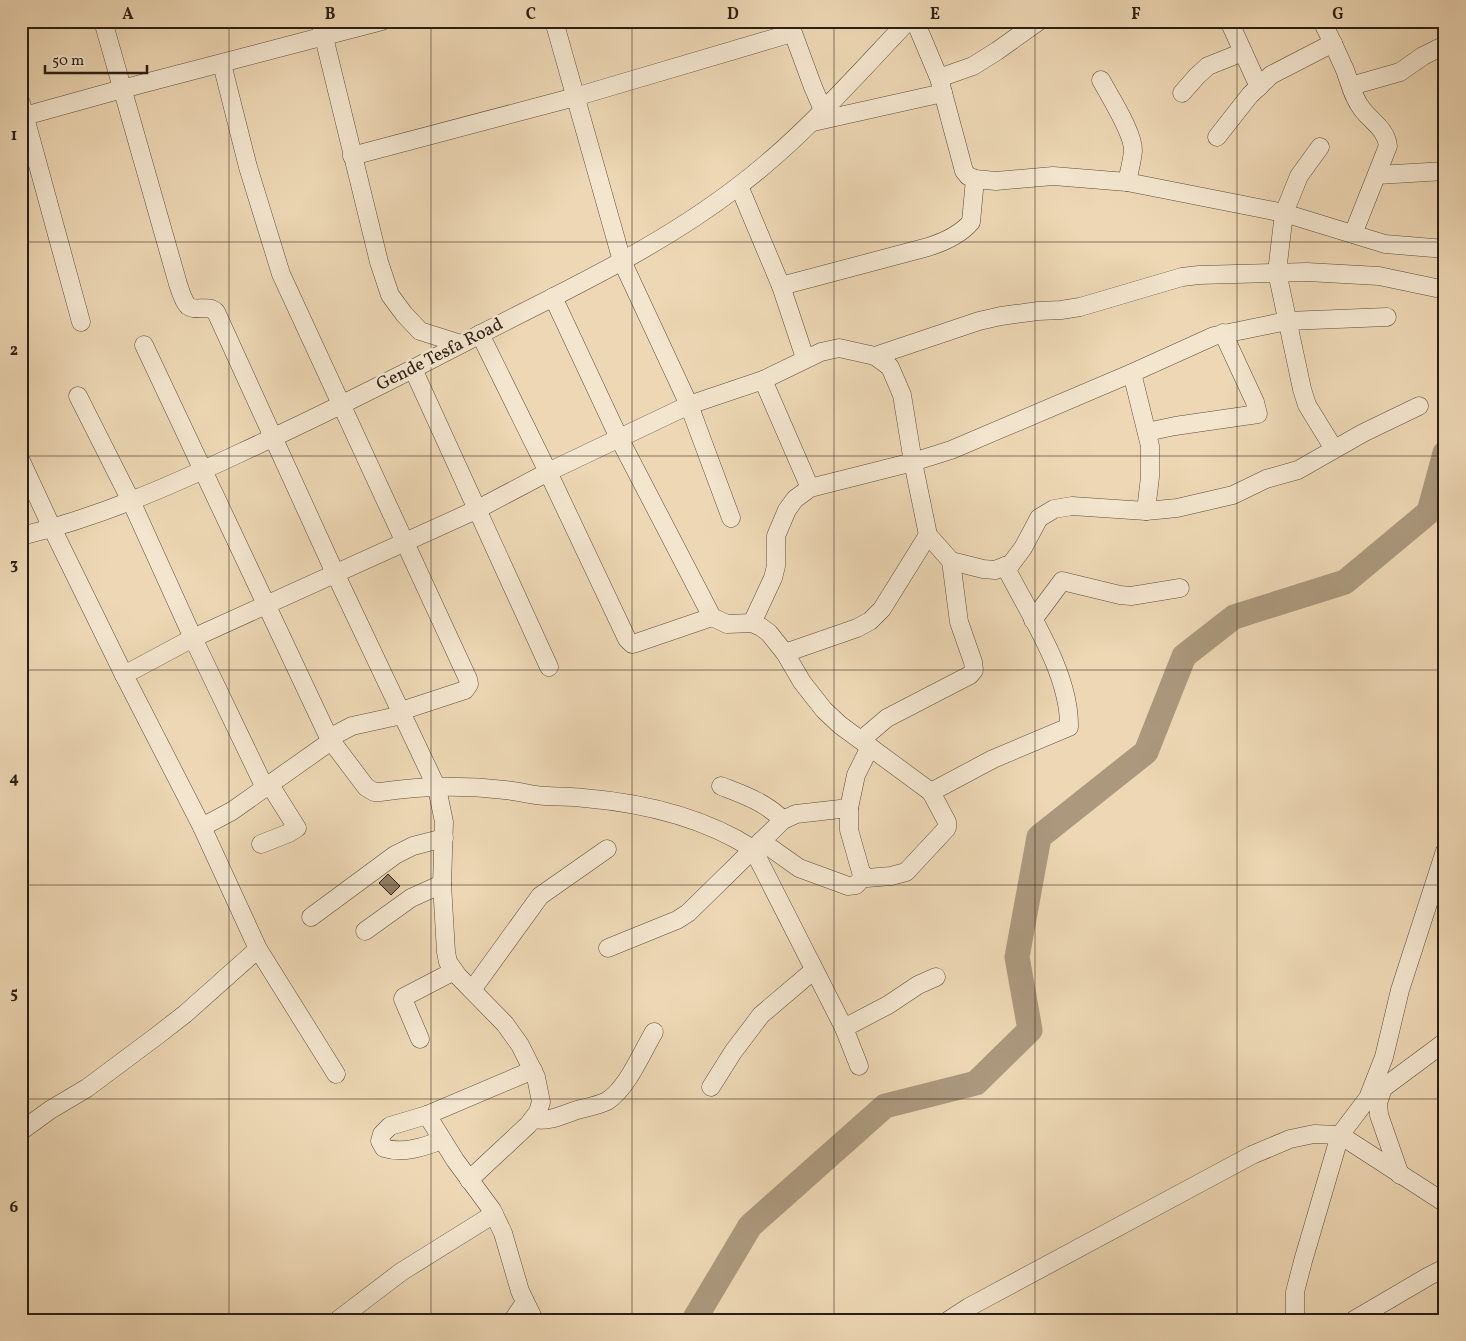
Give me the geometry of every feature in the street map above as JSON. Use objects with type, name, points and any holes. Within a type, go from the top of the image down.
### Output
[{"type":"street","points":[[103,21],[184,300],[189,306],[194,308],[210,308],[216,312],[437,788],[444,814],[442,884],[446,952],[449,964],[505,1024],[520,1045],[536,1076],[540,1102],[538,1112],[469,1180]]},
{"type":"street","points":[[81,322],[22,112],[222,64],[322,29],[382,21]]},
{"type":"street","points":[[554,21],[622,261],[688,404],[731,518]]},
{"type":"street","name":"Gende Tesfa Road","points":[[21,536],[52,528],[131,501],[274,438],[413,369],[622,261],[707,210],[740,186],[818,116],[908,21]]},
{"type":"street","points":[[915,21],[941,86],[964,171],[968,176],[975,179],[996,181],[1053,176],[1126,182],[1284,213],[1391,245],[1445,249]]},
{"type":"street","points":[[352,156],[575,97],[790,27],[812,87],[818,116],[941,86],[997,51],[1039,21]]},
{"type":"street","points":[[1229,21],[1258,87]]},
{"type":"street","points":[[1322,21],[1357,102],[1363,111],[1382,130],[1387,139],[1388,146],[1353,234]]},
{"type":"street","points":[[322,29],[379,262],[390,295],[420,331],[461,344]]},
{"type":"street","points":[[1217,137],[1250,95],[1272,75],[1333,43]]},
{"type":"street","points":[[1351,86],[1400,72],[1423,56],[1445,45]]},
{"type":"street","points":[[1182,93],[1208,66],[1243,52]]},
{"type":"street","points":[[202,827],[232,812],[267,786],[296,768],[330,740],[352,726],[402,713],[466,690],[469,684],[406,542],[280,274],[248,167],[222,64]]},
{"type":"street","points":[[1101,80],[1131,140],[1133,151],[1126,182]]},
{"type":"street","points":[[1320,147],[1299,176],[1284,213],[1277,272],[1307,405],[1334,449]]},
{"type":"street","points":[[1377,174],[1445,171]]},
{"type":"street","points":[[781,286],[928,247],[959,233],[971,222],[975,179]]},
{"type":"street","points":[[740,186],[781,286],[804,358]]},
{"type":"street","points":[[875,356],[979,321],[1038,311],[1061,310],[1199,275],[1277,272],[1340,273],[1379,276],[1436,288]]},
{"type":"street","points":[[124,675],[192,638],[478,509],[548,472],[619,438],[688,404],[763,380],[804,358],[821,352],[840,348],[875,356],[890,367],[902,395],[928,535],[951,561],[959,622],[974,670],[970,674],[887,718],[865,744],[849,808],[849,830],[861,872],[867,878],[891,876],[906,872],[947,828],[947,822],[931,792],[865,744],[840,725],[824,710],[802,682],[785,653],[762,627],[752,623],[727,624],[712,617],[619,438],[553,297]]},
{"type":"street","points":[[752,623],[773,578],[776,566],[776,536],[787,510],[795,499],[810,488],[913,462],[951,450],[1132,374],[1204,340],[1223,334],[1287,321],[1386,317]]},
{"type":"street","points":[[480,334],[627,639],[632,644],[712,617]]},
{"type":"street","points":[[1147,432],[1258,414],[1255,402],[1223,334]]},
{"type":"street","points":[[144,345],[330,740],[366,787],[374,792],[466,786],[647,806],[670,812],[757,845],[798,868],[848,886],[856,885],[864,876]]},
{"type":"street","points":[[413,369],[549,667]]},
{"type":"street","points":[[1132,374],[1150,446],[1150,477],[1146,511]]},
{"type":"street","points":[[763,380],[810,488]]},
{"type":"street","points":[[78,396],[131,501],[192,638],[267,786],[296,828],[289,833],[261,844]]},
{"type":"street","points":[[951,561],[982,569],[995,570],[1011,564],[1024,548],[1039,518],[1054,509],[1072,506],[1146,511],[1177,508],[1233,495],[1266,479],[1298,470],[1382,423],[1418,406]]},
{"type":"street","points":[[21,461],[124,675],[202,827],[258,949],[336,1074]]},
{"type":"street","points":[[785,653],[857,628],[870,621],[882,609],[928,535]]},
{"type":"street","points":[[931,792],[993,759],[1069,727],[1068,702],[1063,684],[1048,647],[1005,566]]},
{"type":"street","points":[[1033,620],[1062,581],[1131,596],[1180,588]]},
{"type":"street","points":[[721,786],[751,797],[774,811],[783,820]]},
{"type":"street","points":[[608,948],[677,920],[688,913],[783,820],[796,814],[849,808]]},
{"type":"street","points":[[311,917],[395,855],[413,846],[444,838]]},
{"type":"street","points":[[757,845],[814,970],[844,1028],[859,1066]]},
{"type":"street","points":[[472,990],[540,896],[607,849]]},
{"type":"street","points":[[1295,1320],[1296,1292],[1302,1261],[1340,1135],[1368,1098],[1384,1057],[1400,990],[1445,851]]},
{"type":"street","points":[[365,931],[410,898],[442,884]]},
{"type":"street","points":[[21,1131],[50,1110],[87,1088],[162,1032],[258,949]]},
{"type":"street","points":[[711,1087],[732,1052],[760,1015],[814,970]]},
{"type":"street","points":[[420,1039],[404,997],[454,971]]},
{"type":"street","points":[[844,1028],[888,1005],[918,985],[936,977]]},
{"type":"street","points":[[533,1119],[543,1121],[553,1119],[606,1102],[624,1084],[654,1032]]},
{"type":"street","points":[[1400,1175],[1379,1116],[1378,1102],[1383,1088],[1445,1042]]},
{"type":"street","points":[[442,1140],[404,1150],[384,1148],[380,1141],[382,1134],[390,1126],[426,1116],[533,1070]]},
{"type":"street","points":[[426,1116],[494,1214],[503,1233],[520,1291],[534,1320]]},
{"type":"street","points":[[949,1320],[969,1307],[1252,1155],[1290,1139],[1314,1134],[1340,1135],[1445,1203]]},
{"type":"street","points":[[338,1320],[401,1272],[494,1214]]},
{"type":"street","points":[[1354,1320],[1445,1268]]},
{"type":"street","points":[[513,1320],[525,1302]]},
{"type":"building","points":[[388,874],[400,886],[391,895],[379,883]]},
{"type":"waterway","points":[[694,1320],[750,1226],[885,1106],[976,1083],[1030,1030],[1017,957],[1039,837],[1146,752],[1184,656],[1234,617],[1345,582],[1429,512],[1445,453]]}]
